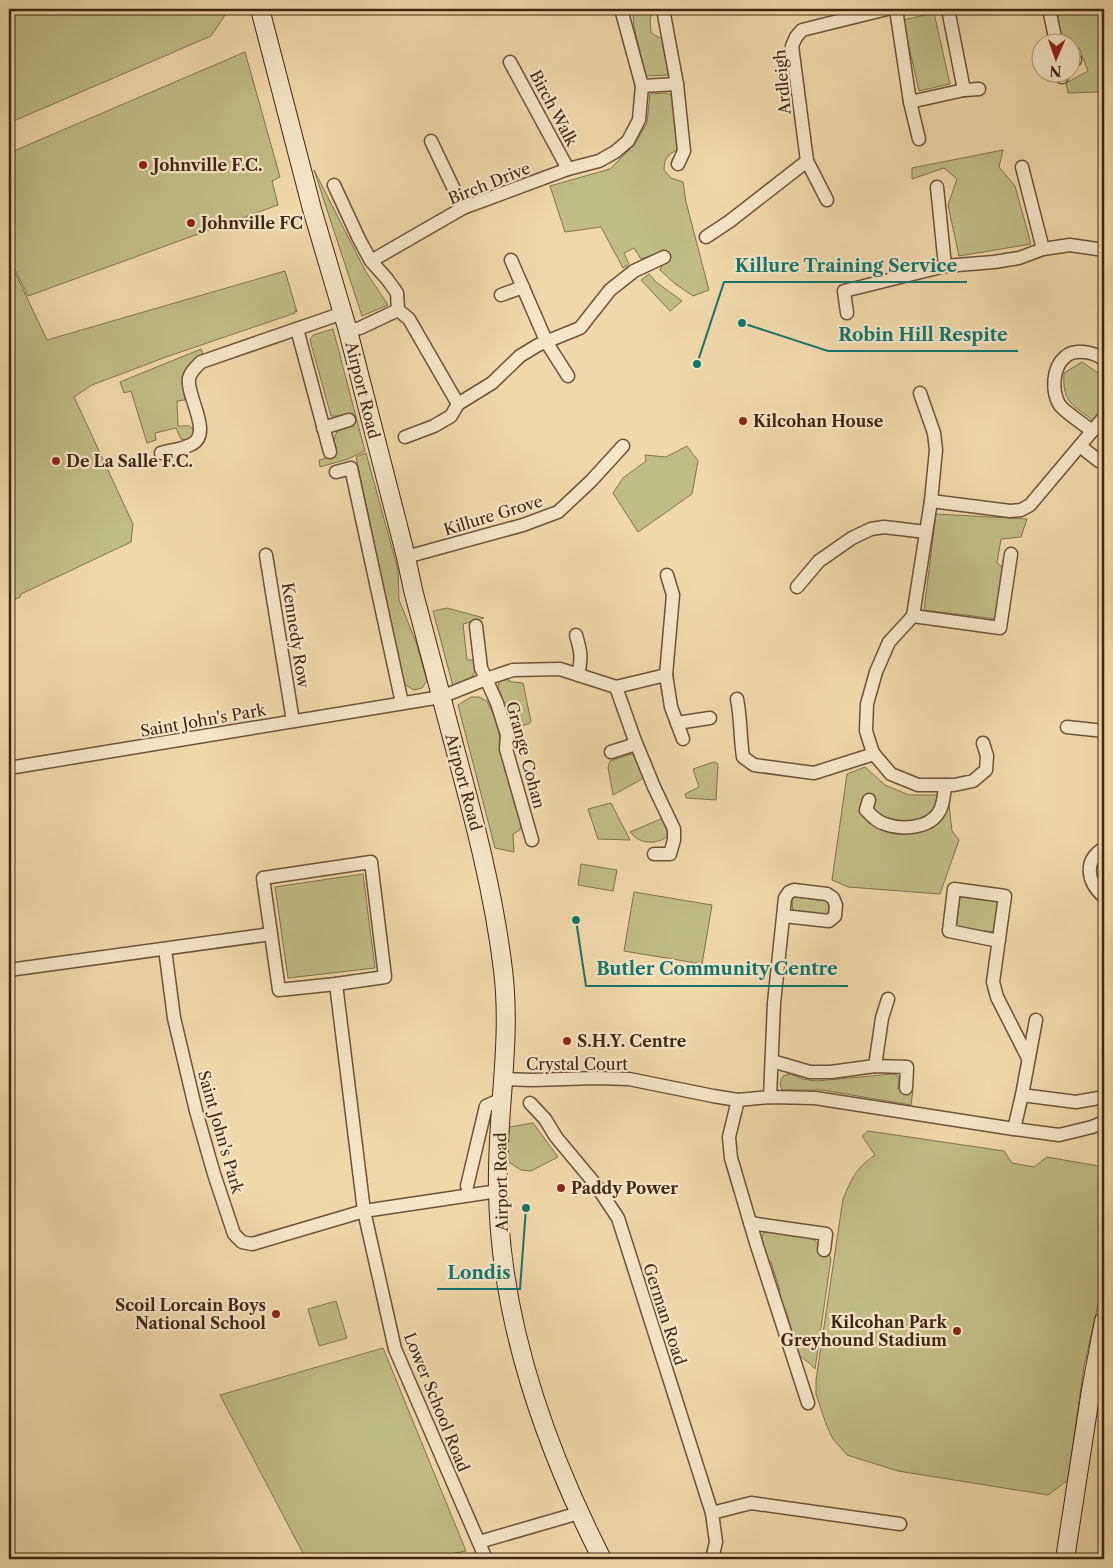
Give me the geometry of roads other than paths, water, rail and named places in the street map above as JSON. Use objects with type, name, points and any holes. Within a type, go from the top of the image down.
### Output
[{"type":"main road","name":"Airport Road","points":[[260,9],[306,187],[348,331],[415,599],[474,819],[491,896],[503,971],[506,1014],[498,1191],[506,1273],[519,1343],[544,1426],[579,1513],[602,1559]]},
{"type":"main road","points":[[1065,1559],[1091,1390],[1104,1321]]},
{"type":"street","points":[[621,9],[642,86],[677,84]]},
{"type":"street","points":[[663,9],[677,84],[684,151],[678,164]]},
{"type":"street","name":"Ardleigh","points":[[827,200],[806,161],[792,46],[802,30],[887,9]]},
{"type":"street","points":[[896,9],[910,102],[919,139]]},
{"type":"street","points":[[948,9],[964,90]]},
{"type":"street","points":[[1049,9],[1054,32]]},
{"type":"street","name":"Birch Walk","points":[[510,62],[568,169]]},
{"type":"street","name":"Birch Drive","points":[[372,261],[463,208],[568,169],[600,161],[615,152],[628,141],[639,120],[642,86]]},
{"type":"street","points":[[910,102],[964,90],[979,89]]},
{"type":"street","points":[[431,141],[463,208]]},
{"type":"street","points":[[706,237],[730,221],[806,161]]},
{"type":"street","points":[[1022,167],[1043,248]]},
{"type":"street","points":[[334,185],[359,239],[372,261],[397,293],[398,310]]},
{"type":"street","points":[[937,187],[944,266]]},
{"type":"street","points":[[847,313],[844,291],[944,266],[1019,258],[1043,248],[1070,245],[1104,250]]},
{"type":"street","points":[[405,437],[434,426],[451,416],[458,404],[492,383],[520,356],[538,345],[580,328],[610,290],[634,271],[664,257]]},
{"type":"street","points":[[511,260],[547,342],[568,376]]},
{"type":"street","points":[[501,295],[523,288]]},
{"type":"street","points":[[348,331],[360,328],[398,310]]},
{"type":"street","points":[[398,310],[409,318],[458,404]]},
{"type":"street","points":[[161,453],[192,444],[199,438],[201,429],[189,377],[193,369],[201,362],[342,313]]},
{"type":"street","points":[[297,329],[330,452]]},
{"type":"street","points":[[1092,431],[1060,405],[1054,387],[1057,368],[1066,356],[1083,351],[1104,360]]},
{"type":"street","points":[[920,394],[934,434],[936,450],[931,501],[913,616],[889,642],[876,672],[867,704],[866,731],[874,754],[891,774],[918,785],[954,785],[973,781],[986,770],[988,756],[983,743]]},
{"type":"street","points":[[931,501],[1010,511],[1020,510],[1030,505],[1104,417]]},
{"type":"street","points":[[323,428],[350,420]]},
{"type":"street","name":"Killure Grove","points":[[406,557],[523,526],[558,512],[591,481],[623,446]]},
{"type":"street","points":[[1080,446],[1099,461],[1104,461]]},
{"type":"street","points":[[336,472],[351,468],[402,703]]},
{"type":"street","points":[[797,587],[818,561],[852,538],[871,529],[884,527],[926,532]]},
{"type":"street","points":[[913,616],[1000,628],[1011,554]]},
{"type":"street","name":"Kennedy Row","points":[[266,555],[293,721]]},
{"type":"street","points":[[667,575],[673,595],[666,675],[671,707],[683,739]]},
{"type":"street","name":"Grange Cohan","points":[[476,626],[481,668],[497,703],[507,734],[506,749],[532,840]]},
{"type":"street","points":[[576,635],[581,662],[578,675]]},
{"type":"street","points":[[441,698],[513,670],[560,669],[616,687],[666,675]]},
{"type":"street","points":[[616,687],[636,744],[674,829],[674,840],[670,854],[654,854]]},
{"type":"street","name":"Saint John's Park","points":[[9,768],[441,698]]},
{"type":"street","points":[[737,699],[741,718],[741,744],[744,758],[754,766],[814,773],[874,754]]},
{"type":"street","points":[[677,723],[710,718]]},
{"type":"street","points":[[1067,727],[1104,731]]},
{"type":"street","points":[[611,752],[636,744]]},
{"type":"street","points":[[869,800],[866,810],[874,819],[884,824],[896,827],[921,826],[939,813],[943,803],[945,785]]},
{"type":"street","points":[[1104,848],[1096,853],[1091,862],[1089,875],[1095,889],[1104,897]]},
{"type":"street","points":[[371,862],[385,977],[279,990],[271,934],[263,878],[371,862]]},
{"type":"street","points":[[998,941],[949,931],[954,889],[1004,896],[993,982],[996,998],[1028,1058]]},
{"type":"street","points":[[770,1097],[774,1003],[784,916]]},
{"type":"street","points":[[9,970],[271,934]]},
{"type":"street","name":"Saint John's Park","points":[[165,949],[174,1018],[196,1111],[234,1234],[242,1242],[252,1244],[364,1211]]},
{"type":"street","points":[[336,984],[364,1211],[498,1191]]},
{"type":"street","points":[[875,1066],[882,1018],[888,998]]},
{"type":"street","points":[[1014,1129],[1036,1020]]},
{"type":"street","points":[[772,1061],[810,1072],[831,1072],[875,1066],[907,1067],[906,1088]]},
{"type":"street","name":"Crystal Court","points":[[503,1079],[629,1079],[682,1091],[738,1100],[770,1097],[816,1098],[1059,1135],[1104,1122]]},
{"type":"street","points":[[1022,1095],[1076,1102],[1104,1097]]},
{"type":"street","points":[[467,1186],[486,1106],[502,1099]]},
{"type":"street","points":[[738,1100],[729,1136],[729,1149],[750,1224],[808,1403]]},
{"type":"street","name":"German Road","points":[[530,1103],[545,1119],[556,1137],[596,1185],[618,1218],[712,1513],[716,1542],[712,1559]]},
{"type":"street","name":"Lower School Road","points":[[364,1211],[395,1349],[486,1559]]},
{"type":"street","points":[[750,1224],[826,1234],[824,1250]]},
{"type":"street","points":[[712,1513],[751,1503],[900,1524]]},
{"type":"street","points":[[479,1542],[579,1513]]},
{"type":"place","name":"Johnville F.C.","points":[[143,165]]},
{"type":"place","name":"Johnville FC","points":[[191,223]]},
{"type":"place","name":"Robin Hill Respite","points":[[742,323]]},
{"type":"place","name":"Killure Training Service","points":[[697,364]]},
{"type":"place","name":"Kilcohan House","points":[[743,421]]},
{"type":"place","name":"De La Salle F.C.","points":[[56,461]]},
{"type":"place","name":"Butler Community Centre","points":[[576,920]]},
{"type":"place","name":"S.H.Y. Centre","points":[[567,1041]]},
{"type":"place","name":"Paddy Power","points":[[561,1188]]},
{"type":"place","name":"Londis","points":[[526,1208]]},
{"type":"place","name":"Scoil Lorcain Boys National School","points":[[276,1314]]},
{"type":"place","name":"Kilcohan Park Greyhound Stadium","points":[[957,1331]]}]
